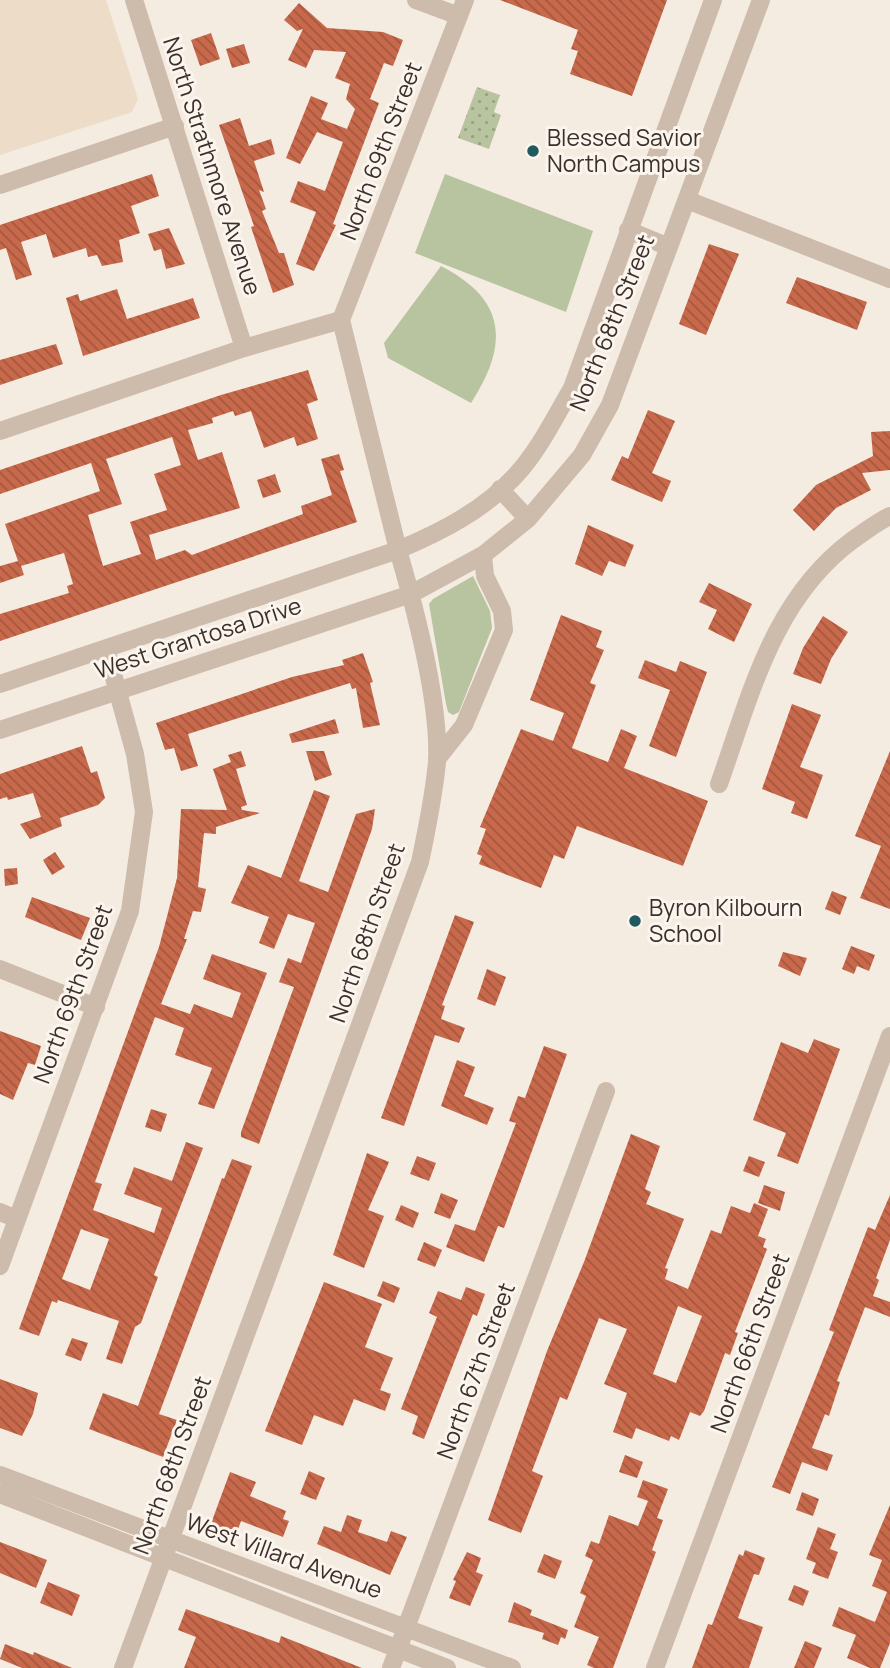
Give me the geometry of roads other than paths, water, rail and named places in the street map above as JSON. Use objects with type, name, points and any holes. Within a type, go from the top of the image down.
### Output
[{"type":"street","name":"North Strathmore Avenue","points":[[134,0],[244,348]]},
{"type":"street","points":[[416,0],[462,8]]},
{"type":"street","name":"North 68th Street","points":[[398,550],[451,527],[516,475],[543,438],[572,388],[713,0]]},
{"type":"street","name":"North 68th Street","points":[[123,1668],[420,862],[437,759],[425,662],[411,594],[483,555],[528,519],[582,455],[610,405],[761,0]]},
{"type":"street","name":"North 69th Street","points":[[341,320],[462,8]]},
{"type":"street","points":[[0,185],[175,126]]},
{"type":"street","points":[[687,200],[890,279]]},
{"type":"street","points":[[628,230],[669,247]]},
{"type":"street","points":[[0,430],[244,348],[341,320],[411,594]]},
{"type":"street","points":[[500,489],[528,519]]},
{"type":"street","points":[[719,784],[761,664],[796,595],[833,555],[890,516]]},
{"type":"street","name":"West Grantosa Drive","points":[[0,684],[398,550]]},
{"type":"street","points":[[437,759],[464,726],[505,630],[502,611],[485,576],[483,555]]},
{"type":"street","name":"West Grantosa Drive","points":[[0,730],[411,594]]},
{"type":"street","name":"North 69th Street","points":[[0,1266],[130,911],[144,812],[135,754],[106,649]]},
{"type":"street","points":[[0,969],[96,1007]]},
{"type":"street","name":"North 66th Street","points":[[655,1668],[890,1036]]},
{"type":"street","name":"North 67th Street","points":[[391,1668],[606,1091]]},
{"type":"street","points":[[0,1212],[17,1219]]},
{"type":"street","name":"West Villard Avenue","points":[[0,1475],[512,1668]]},
{"type":"street","name":"West Villard Avenue","points":[[0,1494],[447,1668]]},
{"type":"place","name":"Blessed Savior North Campus","points":[[533,151]]},
{"type":"place","name":"Byron Kilbourn School","points":[[635,921]]}]
